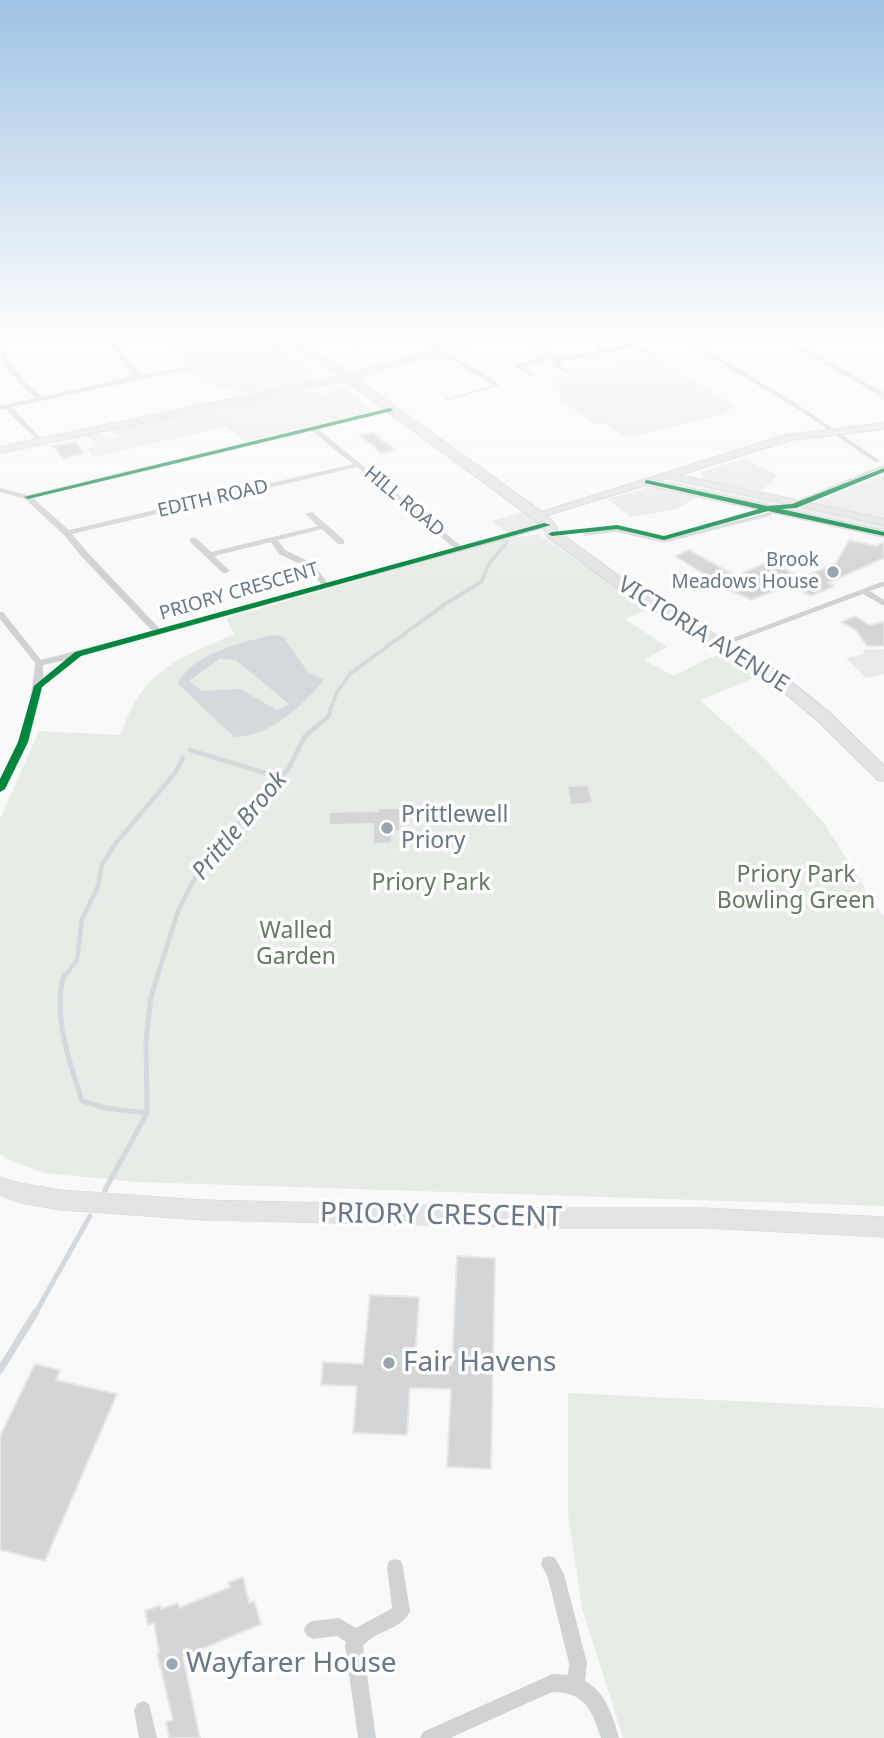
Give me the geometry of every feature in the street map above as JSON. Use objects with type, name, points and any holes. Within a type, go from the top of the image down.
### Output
[{"type":"highway","name":"VICTORIA AVENUE","points":[[394,413],[545,523],[634,583],[734,639],[784,673],[835,713],[884,760]]},
{"type":"highway","name":"VICTORIA AVENUE","points":[[545,523],[552,534],[601,571],[748,657],[774,676],[823,716],[884,776]]},
{"type":"main road","name":"PRIORY CRESCENT","points":[[0,1186],[20,1193],[61,1200],[203,1210],[543,1218],[704,1218],[884,1227]]},
{"type":"street","points":[[10,413],[40,441]]},
{"type":"street","points":[[0,450],[164,413]]},
{"type":"street","points":[[0,490],[28,497],[378,413]]},
{"type":"street","points":[[806,413],[877,461]]},
{"type":"street","points":[[685,475],[790,437],[884,426]]},
{"type":"street","name":"HILL ROAD","points":[[314,429],[460,549]]},
{"type":"street","name":"EDITH ROAD","points":[[67,533],[358,464]]},
{"type":"street","points":[[545,523],[668,475],[685,475],[884,522]]},
{"type":"street","points":[[647,482],[884,534]]},
{"type":"street","points":[[28,497],[67,533],[159,633]]},
{"type":"street","points":[[309,513],[341,542]]},
{"type":"street","name":"PRIORY CRESCENT","points":[[38,663],[159,633],[545,523]]},
{"type":"street","points":[[209,555],[323,527]]},
{"type":"street","points":[[193,540],[226,571]]},
{"type":"street","points":[[274,540],[282,552],[309,565],[327,586]]},
{"type":"street","points":[[734,639],[884,583]]},
{"type":"street","points":[[863,590],[884,604]]},
{"type":"street","points":[[0,614],[38,663],[38,686],[23,742],[4,776],[0,789]]},
{"type":"street","name":"PRIORY CRESCENT","points":[[38,686],[78,654]]},
{"type":"street","points":[[549,1564],[556,1574],[578,1663],[576,1685]]},
{"type":"street","points":[[367,1738],[354,1652],[357,1639],[367,1628],[401,1611],[395,1567]]},
{"type":"street","points":[[313,1630],[339,1627],[357,1639]]},
{"type":"street","points":[[429,1738],[552,1683],[567,1681],[591,1696],[601,1709],[610,1738]]},
{"type":"street","points":[[143,1710],[148,1738]]},
{"type":"shaded area","points":[[187,413],[242,413],[219,421],[225,427],[93,457],[87,449],[97,446],[86,434],[99,431],[108,440],[118,437],[111,428]]},
{"type":"shaded area","points":[[650,487],[697,497],[675,510],[631,517],[607,499]]},
{"type":"shaded area","points":[[527,511],[542,525],[508,533],[492,521]]},
{"type":"shaded area","points":[[263,637],[283,637],[308,672],[324,680],[295,710],[273,726],[234,737],[178,684],[184,674],[206,657]],"holes":[[[219,659],[236,660],[289,704],[277,710],[240,689],[202,691],[189,681]]]},
{"type":"shaded area","points":[[884,649],[884,674],[866,678],[846,658],[865,654],[863,650]]},
{"type":"green space","points":[[371,413],[245,441],[219,421],[231,418],[228,415]]},
{"type":"green space","points":[[578,413],[724,413],[626,438],[604,423],[596,425]]},
{"type":"green space","points":[[743,459],[778,475],[762,491],[702,479],[701,472]]},
{"type":"green space","points":[[884,475],[884,518],[814,503],[874,478]]},
{"type":"green space","points":[[672,481],[884,526],[884,532],[663,483]]},
{"type":"green space","name":"Priory Park","points":[[538,534],[649,609],[625,619],[667,647],[644,660],[674,676],[710,658],[726,656],[761,675],[700,700],[763,757],[824,823],[884,918],[884,1206],[137,1182],[44,1173],[0,1154],[0,819],[39,731],[120,735],[136,700],[155,677],[179,660],[234,634],[226,618],[501,540]]},
{"type":"green space","points":[[568,1393],[884,1408],[884,1738],[623,1738],[582,1608],[568,1514]]},
{"type":"building","points":[[373,433],[395,450],[381,453],[359,435]]},
{"type":"building","points":[[75,442],[84,453],[63,459],[53,446]]},
{"type":"building","points":[[849,540],[876,546],[884,542],[884,558],[828,583],[834,586],[811,596],[791,585],[751,600],[675,556],[689,550],[736,576],[770,561],[802,578],[836,563]]},
{"type":"building","points":[[855,616],[869,625],[884,622],[884,646],[867,646],[856,630],[841,622]]},
{"type":"building","points":[[588,785],[593,803],[571,805],[567,786]]},
{"type":"building","name":"Prittlewell Priory","points":[[378,808],[400,808],[400,831],[392,831],[392,843],[373,844],[373,824],[329,825],[329,812],[378,811]]},
{"type":"building","name":"Fair Havens","points":[[457,1256],[495,1258],[491,1469],[447,1467],[451,1389],[410,1388],[407,1435],[353,1433],[357,1386],[321,1385],[323,1362],[363,1364],[370,1295],[419,1297],[415,1363],[452,1365]]},
{"type":"building","points":[[35,1364],[60,1370],[56,1380],[117,1394],[45,1561],[0,1550],[0,1436]]},
{"type":"building","name":"Wayfarer House","points":[[243,1577],[249,1603],[254,1601],[261,1624],[183,1657],[200,1738],[169,1738],[166,1722],[173,1720],[157,1653],[154,1623],[148,1625],[145,1611],[160,1605],[161,1609],[178,1603],[179,1608],[230,1587],[228,1583]]},
{"type":"waterway","name":"Prittle Brook","points":[[806,498],[801,500],[884,466]]},
{"type":"waterway","name":"Prittle Brook","points":[[585,534],[616,530],[664,541],[770,514]]},
{"type":"waterway","name":"Prittle Brook","points":[[330,711],[337,692],[351,673],[445,604],[481,582],[489,564],[507,542]]},
{"type":"waterway","name":"Prittle Brook","points":[[280,778],[289,768],[305,736],[329,716],[330,709]]},
{"type":"waterway","points":[[190,750],[280,778]]},
{"type":"waterway","points":[[64,977],[77,960],[82,919],[98,886],[102,864],[116,843],[175,773],[183,758]]},
{"type":"waterway","name":"Prittle Brook","points":[[157,977],[178,911],[193,881],[240,822],[280,778]]},
{"type":"waterway","points":[[64,975],[61,1022],[82,1101],[106,1108],[147,1113]]},
{"type":"waterway","name":"Prittle Brook","points":[[147,1113],[146,1041],[151,997],[158,975]]},
{"type":"waterway","name":"Prittle Brook","points":[[105,1190],[147,1113]]},
{"type":"waterway","name":"Prittle Brook","points":[[35,1314],[90,1216]]},
{"type":"waterway","name":"Prittle Brook","points":[[0,1370],[36,1312]]},
{"type":"cycle path","points":[[28,497],[377,413]]},
{"type":"cycle path","points":[[552,534],[617,527],[664,538],[769,508],[793,506],[884,470]]},
{"type":"cycle path","points":[[647,482],[884,534]]},
{"type":"cycle path","points":[[0,789],[23,742],[38,686],[78,654],[547,525]]},
{"type":"place","name":"Brook Meadows House","points":[[833,572]]},
{"type":"place","name":"Prittlewell Priory","points":[[387,828]]},
{"type":"place","name":"Fair Havens","points":[[389,1363]]},
{"type":"place","name":"Wayfarer House","points":[[172,1664]]},
{"type":"park label","name":"Priory Park Bowling Green","points":[[796,888]]},
{"type":"park label","name":"Walled Garden","points":[[296,944]]}]
